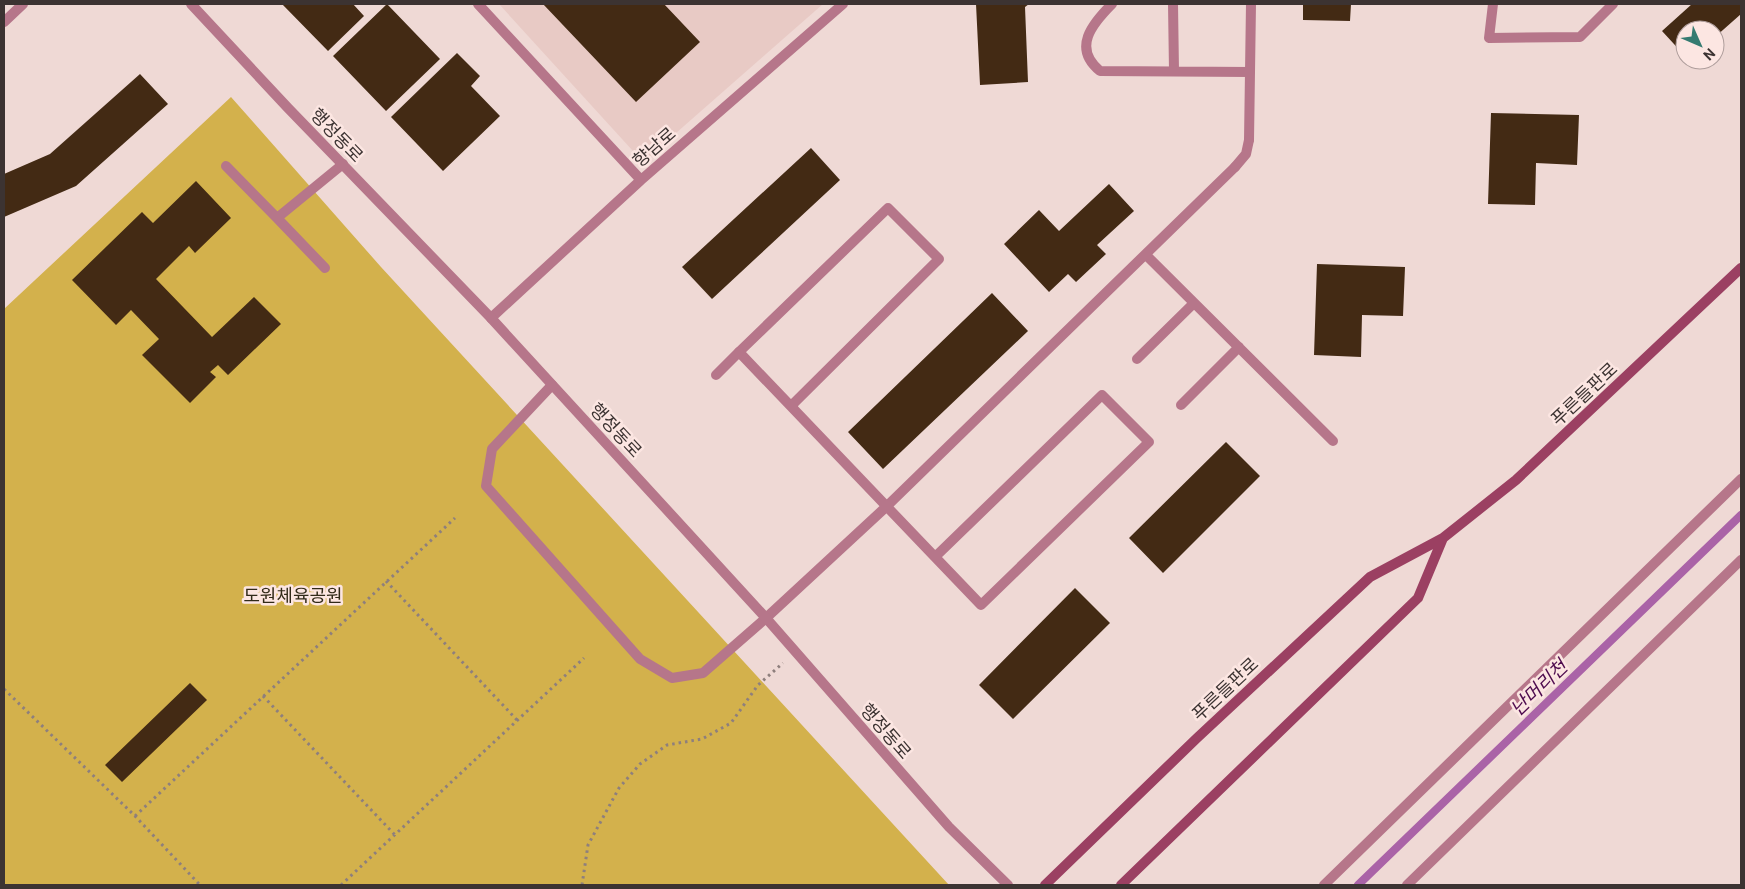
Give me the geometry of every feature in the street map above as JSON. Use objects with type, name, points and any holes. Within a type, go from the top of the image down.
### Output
[{"type":"main road","name":"푸른들판로","points":[[1045,885],[1197,738],[1370,577],[1443,538],[1516,480],[1741,268]]},
{"type":"main road","name":"푸른들판로","points":[[1121,885],[1418,598],[1443,538]]},
{"type":"street","points":[[4,22],[23,4]]},
{"type":"street","name":"행정동로","points":[[192,4],[491,318],[766,618],[949,827],[1008,885]]},
{"type":"street","points":[[478,4],[641,180]]},
{"type":"street","name":"향남로","points":[[491,318],[641,180],[843,4]]},
{"type":"street","points":[[1112,4],[1092,23],[1086,42],[1090,63],[1100,71],[1250,72]]},
{"type":"street","points":[[1173,4],[1174,72]]},
{"type":"street","points":[[552,385],[492,449],[486,486],[640,660],[672,678],[703,673],[766,618],[887,506],[1146,255],[1246,154],[1249,140],[1251,4]]},
{"type":"street","points":[[1492,4],[1490,38],[1580,37],[1613,4]]},
{"type":"street","points":[[277,218],[343,164]]},
{"type":"street","points":[[226,166],[325,268]]},
{"type":"street","points":[[716,375],[888,208],[939,259],[790,406]]},
{"type":"street","points":[[1146,255],[1333,441]]},
{"type":"street","points":[[1137,359],[1194,303]]},
{"type":"street","points":[[1181,405],[1239,347]]},
{"type":"street","points":[[738,352],[981,605],[1149,442],[1102,395],[935,556]]},
{"type":"street","points":[[1324,885],[1741,479]]},
{"type":"street","points":[[1407,885],[1741,560]]},
{"type":"path","points":[[135,816],[455,518]]},
{"type":"path","points":[[386,582],[517,720]]},
{"type":"path","points":[[582,885],[588,845],[619,788],[640,764],[667,745],[702,740],[731,723],[758,685],[794,652]]},
{"type":"path","points":[[341,885],[584,658]]},
{"type":"path","points":[[4,689],[135,816],[200,885]]},
{"type":"path","points":[[263,696],[395,835]]},
{"type":"shaded area","points":[[499,4],[823,4],[643,162]]},
{"type":"green space","name":"도원체육공원","points":[[231,97],[381,267],[949,885],[4,885],[4,309]]},
{"type":"building","points":[[282,4],[353,4],[364,16],[328,51]]},
{"type":"building","points":[[387,4],[440,59],[386,111],[333,56]]},
{"type":"building","points":[[543,4],[664,4],[700,42],[636,102]]},
{"type":"building","points":[[976,4],[1029,4],[1025,7],[1028,82],[980,85]]},
{"type":"building","points":[[1303,4],[1351,4],[1350,21],[1303,20]]},
{"type":"building","points":[[1692,4],[1741,4],[1741,14],[1725,28],[1725,20],[1675,20],[1675,45],[1662,31]]},
{"type":"building","points":[[457,53],[480,76],[471,86],[500,116],[443,171],[391,117]]},
{"type":"building","points":[[140,74],[168,104],[76,186],[4,217],[4,174],[50,154]]},
{"type":"building","points":[[1491,113],[1579,115],[1577,165],[1536,163],[1535,205],[1488,204]]},
{"type":"building","points":[[811,148],[840,180],[712,299],[682,267]]},
{"type":"building","points":[[196,181],[231,218],[195,253],[189,246],[156,279],[212,337],[254,297],[281,324],[228,375],[218,365],[210,372],[216,377],[190,403],[142,355],[159,339],[131,310],[116,325],[72,280],[142,212],[153,223]]},
{"type":"building","points":[[1109,184],[1134,211],[1097,245],[1106,254],[1076,282],[1068,274],[1049,292],[1004,244],[1039,210],[1059,231]]},
{"type":"building","points":[[1317,264],[1405,267],[1403,316],[1362,315],[1361,357],[1314,355]]},
{"type":"building","points":[[992,293],[1028,331],[883,469],[848,432]]},
{"type":"building","points":[[1226,442],[1260,476],[1163,573],[1129,538]]},
{"type":"building","points":[[1075,588],[1110,623],[1013,719],[979,685]]},
{"type":"building","points":[[190,683],[207,700],[122,782],[105,765]]},
{"type":"waterway","name":"난머리천","points":[[1358,885],[1741,515]]}]
